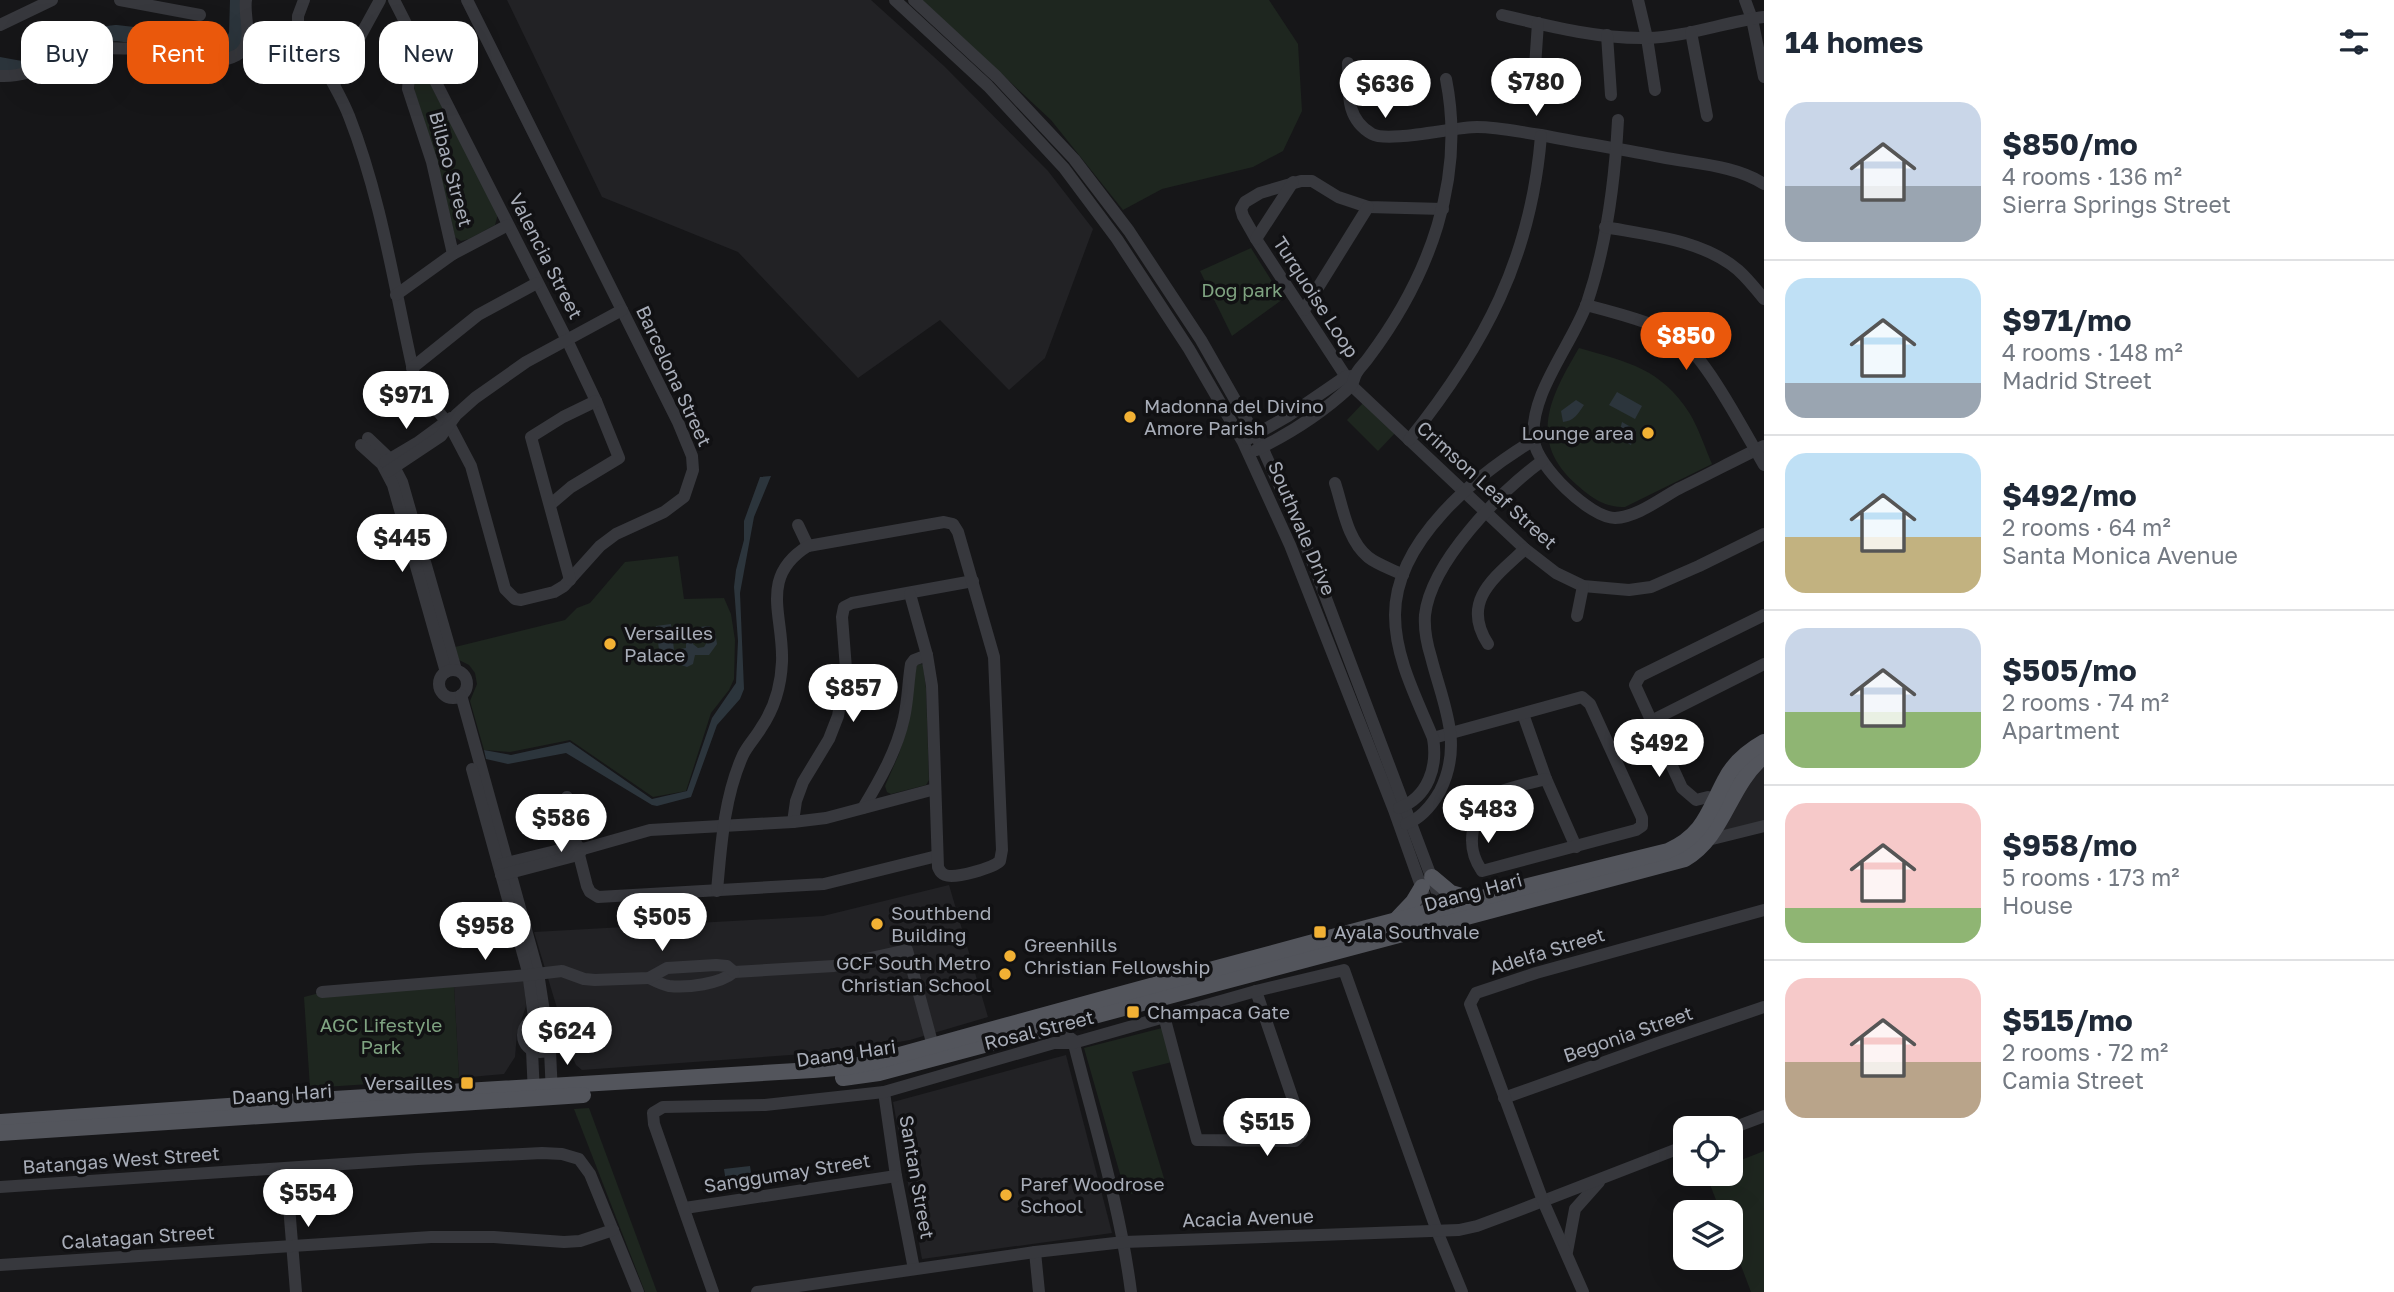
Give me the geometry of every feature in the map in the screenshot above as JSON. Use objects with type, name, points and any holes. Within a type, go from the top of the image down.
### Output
[{"type":"main road","points":[[1722,804],[1725,779],[1739,760],[1764,742]]},
{"type":"main road","points":[[1670,857],[1685,859],[1701,847],[1722,804],[1748,770],[1764,756]]},
{"type":"main road","name":"Daang Hari","points":[[552,1092],[848,1067],[933,1046],[1069,1026],[1395,921],[1439,916],[1474,900],[1670,857]]},
{"type":"main road","name":"Daang Hari","points":[[0,1122],[848,1077],[878,1073],[1069,1026],[1439,916],[1670,857]]},
{"type":"main road","points":[[1395,921],[1408,909],[1427,882],[1474,900]]},
{"type":"main road","name":"Daang Hari","points":[[0,1133],[533,1093]]},
{"type":"street","points":[[0,25],[52,0]]},
{"type":"street","points":[[120,0],[200,15],[191,0]]},
{"type":"street","points":[[0,76],[24,75],[79,52],[105,48],[157,50],[201,60],[225,60],[240,53],[248,41],[246,0]]},
{"type":"street","name":"Barcelona Street","points":[[298,21],[304,0]]},
{"type":"street","points":[[365,27],[380,0]]},
{"type":"street","name":"Valencia Street","points":[[394,0],[405,21]]},
{"type":"street","name":"Barcelona Street","points":[[334,84],[361,152],[383,230],[412,368],[419,388],[451,420],[471,466],[505,589],[515,599],[521,600],[554,592],[570,580],[600,546],[616,534],[675,505],[684,497],[693,470],[692,456],[687,441],[467,0]]},
{"type":"street","name":"Southvale Drive","points":[[895,0],[988,86],[1064,168],[1164,309],[1243,442],[1290,545],[1406,824],[1439,916]]},
{"type":"street","name":"Southvale Drive","points":[[914,0],[997,76],[1074,159],[1129,231],[1177,301],[1256,435],[1304,540],[1399,808]]},
{"type":"street","points":[[1638,0],[1647,38],[1654,90]]},
{"type":"street","points":[[1745,0],[1758,18],[1764,77]]},
{"type":"street","points":[[1502,15],[1607,35],[1647,38],[1758,18]]},
{"type":"street","points":[[1534,81],[1538,23]]},
{"type":"street","points":[[1691,32],[1707,116]]},
{"type":"street","points":[[1607,35],[1611,95]]},
{"type":"street","points":[[1348,63],[1350,106],[1357,124],[1375,136],[1398,137],[1454,128],[1509,129],[1729,170],[1755,178],[1764,184]]},
{"type":"street","points":[[1249,454],[1309,420],[1351,379],[1386,335],[1415,283],[1434,239],[1443,209],[1454,128],[1446,79]]},
{"type":"street","name":"Bilbao Street","points":[[408,84],[432,162],[453,254]]},
{"type":"street","name":"Valencia Street","points":[[437,84],[567,340],[619,458],[571,487],[551,504]]},
{"type":"street","points":[[1618,120],[1617,147],[1600,258],[1586,305],[1537,406],[1534,440],[1542,461],[1551,475],[1597,513],[1617,518],[1645,507],[1760,448]]},
{"type":"street","points":[[1409,440],[1464,366],[1497,309],[1516,261],[1532,208],[1541,135]]},
{"type":"street","points":[[1293,182],[1312,181],[1338,197],[1368,207],[1443,209]]},
{"type":"street","name":"Turquoise Loop","points":[[1256,239],[1293,182]]},
{"type":"street","name":"Turquoise Loop","points":[[1293,182],[1260,193],[1245,202],[1241,209],[1243,216],[1351,379]]},
{"type":"street","points":[[1304,310],[1368,207]]},
{"type":"street","points":[[396,296],[453,254],[508,225]]},
{"type":"street","points":[[1605,227],[1684,243],[1711,254],[1738,270],[1764,299]]},
{"type":"street","points":[[412,368],[478,315],[537,283]]},
{"type":"street","points":[[1586,305],[1678,337],[1709,374],[1760,448],[1764,465]]},
{"type":"street","points":[[389,466],[442,436],[451,420],[526,362],[622,310]]},
{"type":"street","points":[[1243,442],[1351,379]]},
{"type":"street","name":"Crimson Leaf Street","points":[[1351,379],[1409,440],[1525,549],[1556,573],[1583,586],[1629,590],[1651,587],[1764,534]]},
{"type":"street","points":[[570,580],[531,436],[596,401]]},
{"type":"street","points":[[1399,808],[1420,793],[1435,764],[1433,738],[1407,674],[1399,643],[1395,615],[1403,575],[1424,534],[1488,471],[1534,440]]},
{"type":"street","points":[[364,442],[389,466],[451,671]]},
{"type":"street","points":[[1406,824],[1430,806],[1444,783],[1452,753],[1451,732],[1426,640],[1425,615],[1432,592],[1442,568],[1486,512],[1542,461]]},
{"type":"street","points":[[1335,483],[1352,537],[1360,548],[1369,558],[1403,575]]},
{"type":"street","points":[[717,891],[724,826],[733,785],[744,754],[772,710],[780,683],[782,660],[776,596],[778,581],[795,554],[808,546],[948,523],[958,532],[989,636],[996,678],[1002,856],[997,865],[955,876],[947,876],[941,872],[937,856],[932,686],[927,655],[910,594]]},
{"type":"street","points":[[798,524],[808,546]]},
{"type":"street","points":[[1488,644],[1481,634],[1477,616],[1478,602],[1486,588],[1525,549]]},
{"type":"street","points":[[793,822],[803,782],[829,738],[838,716],[846,669],[842,617],[844,607],[852,603],[973,581]]},
{"type":"street","points":[[1577,616],[1583,586]]},
{"type":"street","points":[[1722,804],[1707,797],[1696,800],[1686,792],[1635,685],[1640,676],[1764,615]]},
{"type":"street","points":[[863,808],[883,774],[900,732],[907,702],[911,664],[927,655]]},
{"type":"street","points":[[1651,721],[1764,664]]},
{"type":"street","points":[[451,671],[464,676],[466,681],[467,686],[457,697],[447,697],[439,688],[441,676],[451,671]]},
{"type":"street","points":[[457,697],[533,974],[539,1018]]},
{"type":"street","points":[[1433,738],[1582,697],[1586,699],[1642,818],[1643,827],[1636,830],[1482,871],[1475,860],[1471,843],[1477,808],[1492,795],[1546,779]]},
{"type":"street","points":[[1523,714],[1546,779],[1576,847]]},
{"type":"street","points":[[504,869],[650,830],[826,818],[935,789]]},
{"type":"street","points":[[567,797],[568,812],[587,886],[590,892],[598,897],[824,884],[937,856]]},
{"type":"street","points":[[1701,847],[1764,826]]},
{"type":"street","name":"Adelfa Street","points":[[1583,1292],[1543,1201],[1470,1004],[1476,993],[1623,947],[1764,910]]},
{"type":"street","points":[[649,978],[668,986],[713,983],[734,972],[834,966],[907,950],[933,1046]]},
{"type":"street","points":[[322,992],[562,971],[595,981],[649,978],[667,968],[716,964],[727,966],[734,972]]},
{"type":"street","points":[[691,966],[701,974],[693,984]]},
{"type":"street","name":"Rosal Street","points":[[713,1292],[654,1124],[653,1112],[663,1107],[765,1105],[884,1092],[1054,1043],[1069,1026],[1164,1016],[1344,970],[1437,1231]]},
{"type":"street","points":[[1164,1016],[1194,1135],[1198,1140],[1295,1141],[1302,1133],[1301,1123],[1256,991]]},
{"type":"street","name":"Begonia Street","points":[[1504,1098],[1764,1007]]},
{"type":"street","points":[[539,1018],[554,1024],[557,1041],[550,1049],[541,1052],[532,1050],[524,1042],[523,1031],[529,1021],[539,1018]]},
{"type":"street","points":[[1069,1026],[1124,1242],[1131,1292]]},
{"type":"street","points":[[550,1049],[552,1092]]},
{"type":"street","points":[[532,1050],[533,1093]]},
{"type":"street","name":"Santan Street","points":[[884,1092],[896,1176],[914,1269]]},
{"type":"street","points":[[1743,1124],[1764,1116]]},
{"type":"street","name":"Acacia Avenue","points":[[757,1292],[784,1286],[1124,1242],[1437,1231],[1477,1226],[1673,1151]]},
{"type":"street","name":"Batangas West Street","points":[[0,1187],[418,1159],[562,1154],[579,1159],[590,1174],[613,1230]]},
{"type":"street","points":[[286,1169],[296,1292]]},
{"type":"street","name":"Sanggumay Street","points":[[685,1208],[896,1176]]},
{"type":"street","points":[[1567,1252],[1575,1209],[1604,1177]]},
{"type":"street","points":[[613,1230],[638,1292]]},
{"type":"street","name":"Calatagan Street","points":[[0,1265],[431,1237],[494,1237],[564,1242],[580,1241],[613,1230]]},
{"type":"street","points":[[1437,1231],[1462,1292]]},
{"type":"street","points":[[1035,1252],[1039,1292]]},
{"type":"shaded area","points":[[507,0],[871,0],[944,66],[1048,171],[1093,229],[1045,358],[1009,390],[940,320],[858,378],[738,252],[602,197]]},
{"type":"shaded area","points":[[1617,392],[1642,406],[1635,419],[1609,405]]},
{"type":"shaded area","points":[[1576,400],[1584,405],[1573,419],[1563,422],[1561,411]]},
{"type":"shaded area","points":[[1622,422],[1636,430],[1631,445],[1618,438]]},
{"type":"shaded area","points":[[771,476],[754,517],[740,593],[744,689],[740,699],[717,725],[691,797],[652,805],[566,753],[508,764],[486,759],[484,750],[511,755],[570,742],[652,799],[687,791],[712,718],[736,683],[738,641],[734,587],[744,540],[744,521],[760,477]]},
{"type":"shaded area","points":[[671,624],[674,650],[686,648],[686,639],[693,638],[693,644],[698,648],[704,647],[706,637],[701,633],[700,627],[709,626],[715,631],[717,644],[709,655],[695,655],[693,664],[687,667],[678,664],[676,656],[660,658],[656,626]]},
{"type":"shaded area","points":[[1764,766],[1764,823],[1719,833],[1754,775]]},
{"type":"shaded area","points":[[949,885],[988,1017],[910,1040],[846,1051],[582,1070],[576,1065],[568,1048],[567,1030],[560,1018],[534,932],[823,916]]},
{"type":"shaded area","points":[[524,981],[526,1006],[517,1033],[515,1057],[504,1074],[459,1078],[454,986]]},
{"type":"shaded area","name":"Paref Woodrose School","points":[[1066,1055],[1112,1233],[922,1259],[893,1102]]},
{"type":"shaded area","points":[[750,1166],[752,1179],[726,1182],[724,1169]]},
{"type":"green space","points":[[922,0],[1269,0],[1298,44],[1302,111],[1283,151],[1253,167],[1162,189],[1123,210],[1051,120]]},
{"type":"green space","points":[[414,84],[430,84],[498,214],[495,225],[469,239],[461,241],[455,237],[437,160]]},
{"type":"green space","name":"Dog park","points":[[1251,248],[1283,299],[1232,336],[1200,271]]},
{"type":"green space","points":[[1579,348],[1642,369],[1667,386],[1690,414],[1712,464],[1625,507],[1611,506],[1599,501],[1577,485],[1552,452],[1548,418],[1559,384]]},
{"type":"green space","points":[[1364,402],[1395,433],[1378,451],[1347,420]]},
{"type":"green space","points":[[678,556],[684,599],[724,598],[731,614],[735,640],[734,679],[711,713],[686,791],[653,797],[570,740],[510,752],[484,750],[470,701],[477,684],[475,673],[469,665],[459,660],[455,647],[565,620],[577,608],[590,603],[625,562]]},
{"type":"green space","points":[[921,664],[926,688],[929,780],[926,785],[891,794],[885,786],[908,725],[916,668]]},
{"type":"green space","name":"AGC Lifestyle Park","points":[[454,986],[459,1078],[310,1088],[304,997],[331,990]]},
{"type":"green space","points":[[1162,1028],[1172,1062],[1132,1072],[1166,1185],[1126,1195],[1084,1048]]},
{"type":"green space","points":[[589,1108],[657,1292],[645,1292],[574,1109]]},
{"type":"green space","points":[[1764,1151],[1764,1292],[1751,1292],[1743,1270],[1743,1200],[1716,1200],[1711,1186],[1743,1186],[1743,1159]]},
{"type":"waterway","points":[[0,65],[22,69],[84,37],[116,33],[168,39],[214,51],[232,46],[237,34],[238,0]]},
{"type":"place","name":"Madonna del Divino Amore Parish","points":[[1130,417]]},
{"type":"place","name":"Lounge area","points":[[1648,433]]},
{"type":"place","name":"Versailles Palace","points":[[610,644]]},
{"type":"place","name":"Southbend Building","points":[[877,924]]},
{"type":"place","name":"Ayala Southvale","points":[[1320,932]]},
{"type":"place","name":"Greenhills Christian Fellowship","points":[[1010,956]]},
{"type":"place","name":"GCF South Metro Christian School","points":[[1005,974]]},
{"type":"place","name":"Champaca Gate","points":[[1133,1012]]},
{"type":"place","name":"Versailles","points":[[467,1083]]},
{"type":"place","name":"Paref Woodrose School","points":[[1006,1195]]}]
